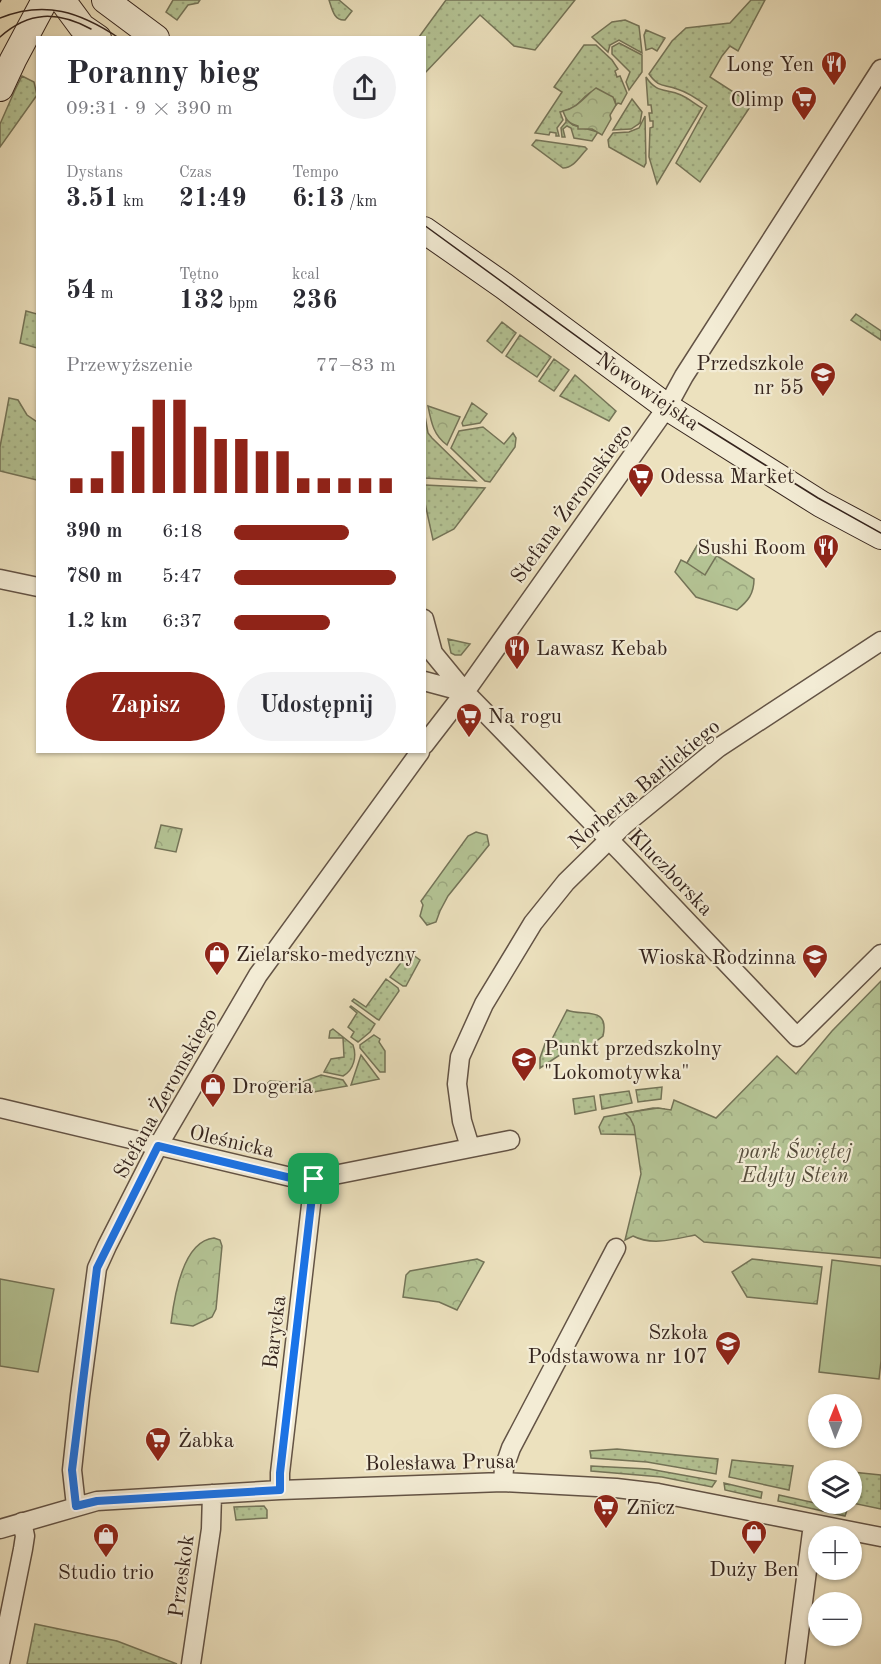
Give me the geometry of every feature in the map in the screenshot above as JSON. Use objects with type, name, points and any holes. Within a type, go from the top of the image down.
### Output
[{"type":"street","points":[[0,88],[45,0]]},
{"type":"street","points":[[62,0],[82,27],[95,36]]},
{"type":"street","points":[[105,0],[153,36]]},
{"type":"street","name":"Stefana Żeromskiego","points":[[426,742],[465,692],[667,406],[881,69]]},
{"type":"street","name":"Nowowiejska","points":[[426,231],[667,406],[821,504],[881,536]]},
{"type":"street","points":[[0,579],[36,587]]},
{"type":"street","name":"Kluczborska","points":[[426,627],[433,653],[465,692],[797,1036],[881,954]]},
{"type":"street","name":"Norberta Barlickiego","points":[[470,1147],[459,1103],[457,1070],[460,1058],[484,1004],[533,923],[566,882],[608,839],[718,748],[881,641]]},
{"type":"street","points":[[426,682],[465,692]]},
{"type":"street","name":"Stefana Żeromskiego","points":[[76,1506],[72,1470],[97,1268],[158,1146],[258,975],[419,753]]},
{"type":"street","name":"Oleśnicka","points":[[0,1108],[295,1179],[314,1179],[510,1140]]},
{"type":"street","name":"Barycka","points":[[280,1490],[280,1473],[314,1179]]},
{"type":"street","points":[[503,1482],[504,1468],[511,1448],[616,1248]]},
{"type":"street","name":"Bolesława Prusa","points":[[0,1528],[97,1501],[280,1490],[503,1482],[616,1488],[658,1493],[881,1537]]},
{"type":"street","name":"Przeskok","points":[[191,1664],[211,1529],[212,1494]]},
{"type":"street","points":[[0,1663],[23,1549],[25,1536],[22,1522]]},
{"type":"street","points":[[795,1664],[813,1524]]},
{"type":"green space","points":[[173,0],[200,0],[198,3],[188,5],[177,20],[166,12]]},
{"type":"green space","points":[[329,0],[339,0],[352,11],[345,20],[338,19],[332,11]]},
{"type":"green space","points":[[446,0],[575,0],[535,50],[514,46],[480,15],[426,72],[426,36],[420,36]]},
{"type":"green space","points":[[751,0],[765,0],[738,51],[730,46],[710,77],[752,104],[700,182],[676,163],[707,106],[685,92],[659,84],[649,74],[672,41],[686,28],[730,23]]},
{"type":"green space","points":[[625,20],[639,26],[642,53],[619,40],[610,45],[608,52],[592,37],[612,22]]},
{"type":"green space","points":[[646,30],[665,38],[657,51],[652,48],[646,50],[644,35]]},
{"type":"green space","points":[[619,43],[642,55],[642,72],[629,90],[626,82],[630,72],[612,54],[612,47]]},
{"type":"green space","points":[[584,45],[596,45],[618,69],[615,71],[617,77],[620,76],[627,93],[621,104],[616,105],[615,100],[595,90],[577,105],[560,112],[563,120],[557,128],[559,136],[550,132],[549,135],[535,133],[562,92],[554,87]]},
{"type":"green space","points":[[22,76],[34,82],[36,96],[0,147],[0,124]]},
{"type":"green space","points":[[646,77],[654,86],[681,95],[702,108],[657,184],[649,157],[650,128],[653,127],[653,121],[650,121],[649,113],[652,113],[651,105],[648,105]]},
{"type":"green space","points":[[596,88],[613,97],[616,105],[602,135],[592,129],[578,129],[578,126],[568,121],[563,111],[577,105]]},
{"type":"green space","points":[[632,99],[642,112],[640,123],[631,129],[613,130]]},
{"type":"green space","points":[[645,116],[646,163],[644,167],[609,147],[608,140],[613,133],[629,132],[639,128]]},
{"type":"green space","points":[[566,119],[573,125],[598,132],[592,141],[574,138],[571,128],[567,126],[563,129],[565,137],[562,137],[561,128]]},
{"type":"green space","points":[[536,140],[587,149],[574,164],[563,168],[532,145]]},
{"type":"green space","points":[[26,311],[36,314],[36,348],[20,343]]},
{"type":"green space","points":[[856,314],[881,331],[881,340],[851,320]]},
{"type":"green space","points":[[502,322],[516,333],[502,353],[487,341]]},
{"type":"green space","points":[[520,335],[551,357],[537,377],[506,356]]},
{"type":"green space","points":[[554,359],[569,370],[554,391],[539,381]]},
{"type":"green space","points":[[575,375],[616,411],[609,421],[560,396]]},
{"type":"green space","points":[[9,398],[18,400],[27,415],[36,421],[36,480],[0,471],[0,447]]},
{"type":"green space","points":[[472,403],[487,414],[480,423],[463,426],[462,423]]},
{"type":"green space","points":[[428,406],[460,417],[447,445],[436,432]]},
{"type":"green space","points":[[426,422],[428,433],[432,438],[476,481],[426,478]]},
{"type":"green space","points":[[483,427],[504,444],[513,433],[516,438],[515,447],[490,482],[485,481],[451,448],[459,431]]},
{"type":"green space","points":[[426,485],[485,488],[454,529],[433,540],[426,508]]},
{"type":"green space","points":[[698,544],[754,579],[750,597],[737,610],[696,597],[675,572],[681,560],[687,563]]},
{"type":"green space","points":[[698,544],[717,555],[705,575],[687,563]]},
{"type":"green space","points":[[448,639],[470,644],[461,655],[455,655],[451,653]]},
{"type":"green space","points":[[161,825],[182,829],[176,852],[155,848]]},
{"type":"green space","points":[[476,832],[487,835],[489,845],[448,896],[436,922],[427,925],[420,916],[423,905],[421,901],[468,836]]},
{"type":"green space","points":[[409,952],[420,960],[406,986],[403,986],[390,977]]},
{"type":"green space","points":[[386,979],[399,991],[379,1020],[352,1001],[354,999],[366,1007]]},
{"type":"green space","name":"park Świętej Edyty Stein","points":[[881,981],[881,1258],[704,1242],[695,1235],[664,1241],[648,1241],[633,1236],[625,1240],[641,1174],[634,1126],[625,1113],[658,1108],[671,1110],[674,1100],[716,1118],[777,1056],[796,1074],[832,1031]]},
{"type":"green space","points":[[351,1006],[375,1024],[370,1032],[358,1042],[351,1037],[354,1032],[348,1027],[357,1013]]},
{"type":"green space","points":[[567,1010],[599,1016],[604,1026],[603,1036],[591,1045],[567,1051],[552,1039]]},
{"type":"green space","points":[[333,1029],[353,1045],[354,1049],[352,1066],[343,1076],[324,1072],[331,1059],[344,1057],[343,1038],[329,1038],[330,1031]]},
{"type":"green space","points":[[374,1035],[380,1039],[379,1042],[385,1051],[385,1072],[380,1072],[360,1048],[360,1045]]},
{"type":"green space","points":[[546,1041],[563,1053],[540,1068],[540,1058]]},
{"type":"green space","points":[[361,1055],[379,1079],[351,1085]]},
{"type":"green space","points":[[321,1075],[343,1080],[347,1086],[308,1093],[305,1091],[303,1082]]},
{"type":"green space","points":[[270,1081],[299,1083],[300,1092],[274,1091],[264,1087]]},
{"type":"green space","points":[[662,1087],[661,1099],[638,1102],[636,1090]]},
{"type":"green space","points":[[629,1091],[632,1103],[602,1109],[600,1095]]},
{"type":"green space","points":[[594,1096],[596,1110],[575,1114],[573,1099]]},
{"type":"green space","points":[[653,1108],[664,1109],[656,1135],[601,1134],[599,1127],[604,1117]]},
{"type":"green space","points":[[214,1238],[220,1240],[222,1246],[216,1309],[212,1317],[193,1326],[171,1323],[177,1286],[187,1260],[203,1241]]},
{"type":"green space","points":[[477,1259],[484,1262],[457,1310],[439,1302],[403,1297],[406,1275],[410,1271]]},
{"type":"green space","points":[[752,1259],[822,1267],[817,1304],[747,1297],[732,1272]]},
{"type":"green space","points":[[832,1260],[881,1266],[879,1379],[819,1372]]},
{"type":"green space","points":[[0,1279],[54,1289],[38,1372],[0,1366]]},
{"type":"green space","points":[[617,1449],[718,1459],[716,1474],[647,1462],[591,1458],[590,1451]]},
{"type":"green space","points":[[732,1460],[793,1466],[789,1490],[729,1477]]},
{"type":"green space","points":[[591,1466],[649,1469],[716,1481],[712,1487],[662,1477],[591,1471]]},
{"type":"green space","points":[[862,1473],[881,1475],[881,1509],[862,1505]]},
{"type":"green space","points":[[724,1483],[762,1492],[761,1498],[725,1490]]},
{"type":"green space","points":[[779,1495],[808,1501],[808,1508],[778,1501]]},
{"type":"green space","points":[[264,1506],[267,1510],[267,1518],[236,1520],[234,1507]]},
{"type":"green space","points":[[35,1624],[117,1641],[177,1664],[27,1664]]},
{"type":"tram line","points":[[0,18],[32,10],[62,12],[90,21],[116,36]]},
{"type":"tram line","points":[[0,37],[22,22],[44,16],[67,19],[91,29]]},
{"type":"tram line","points":[[426,226],[682,413],[818,498],[881,533]]},
{"type":"place","name":"Long Yen","points":[[834,87]]},
{"type":"place","name":"Olimp","points":[[804,122]]},
{"type":"place","name":"Przedszkole nr 55","points":[[823,398]]},
{"type":"place","name":"Odessa Market","points":[[641,499]]},
{"type":"place","name":"Sushi Room","points":[[826,570]]},
{"type":"place","name":"Lawasz Kebab","points":[[517,671]]},
{"type":"place","name":"Na rogu","points":[[469,739]]},
{"type":"place","name":"Zielarsko-medyczny","points":[[217,977]]},
{"type":"place","name":"Wioska Rodzinna","points":[[815,980]]},
{"type":"place","name":"Punkt przedszkolny \"Lokomotywka\"","points":[[524,1083]]},
{"type":"place","name":"Drogeria","points":[[213,1109]]},
{"type":"place","name":"Szkoła Podstawowa nr 107","points":[[728,1367]]},
{"type":"place","name":"Żabka","points":[[158,1463]]},
{"type":"place","name":"Znicz","points":[[606,1530]]},
{"type":"place","name":"Duży Ben","points":[[754,1556]]},
{"type":"place","name":"Studio trio","points":[[106,1559]]},
{"type":"route","points":[[158,1146],[295,1179],[314,1179],[280,1473],[280,1490],[97,1501],[76,1506],[72,1470],[97,1268],[158,1146]]}]
